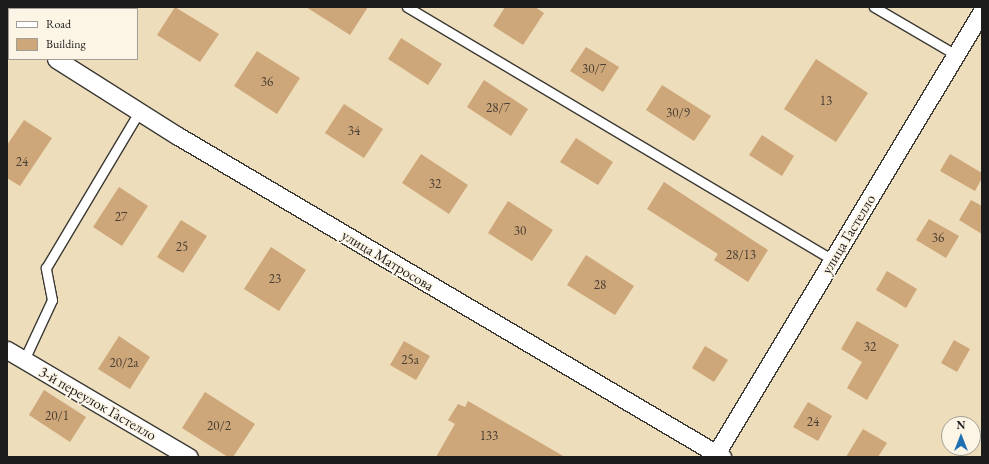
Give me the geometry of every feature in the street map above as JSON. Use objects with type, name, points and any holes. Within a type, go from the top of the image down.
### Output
[{"type":"street","name":"улица Гастелло","points":[[717,456],[956,55],[980,20]]},
{"type":"street","name":"улица Матросова","points":[[58,60],[139,112],[717,456]]},
{"type":"street","name":"3-й переулок Гастелло","points":[[7,350],[189,457]]},
{"type":"lane","points":[[407,7],[833,260]]},
{"type":"lane","points":[[874,7],[956,55]]},
{"type":"lane","points":[[24,360],[52,300],[46,268],[139,112]]},
{"type":"building","points":[[175,7],[219,34],[200,62],[157,35]]},
{"type":"building","points":[[306,7],[368,7],[350,35]]},
{"type":"building","points":[[505,7],[535,7],[544,13],[523,45],[493,26]]},
{"type":"building","points":[[401,38],[442,64],[428,85],[388,59]]},
{"type":"building","points":[[586,47],[619,67],[603,92],[570,71]]},
{"type":"building","points":[[257,51],[300,78],[277,114],[234,86]]},
{"type":"building","points":[[816,59],[868,93],[836,142],[784,109]]},
{"type":"building","points":[[484,80],[528,109],[511,136],[467,107]]},
{"type":"building","points":[[662,85],[711,116],[694,141],[646,110]]},
{"type":"building","points":[[344,104],[383,129],[364,158],[325,133]]},
{"type":"building","points":[[24,120],[52,138],[20,186],[7,178],[7,145]]},
{"type":"building","points":[[762,135],[794,156],[782,176],[749,155]]},
{"type":"building","points":[[576,138],[613,162],[598,185],[560,162]]},
{"type":"building","points":[[421,154],[468,185],[449,214],[402,183]]},
{"type":"building","points":[[950,154],[982,173],[982,178],[975,191],[940,171]]},
{"type":"building","points":[[664,182],[768,250],[748,282],[714,260],[718,254],[647,209]]},
{"type":"building","points":[[119,187],[148,206],[122,246],[93,227]]},
{"type":"building","points":[[971,200],[982,206],[982,234],[959,220]]},
{"type":"building","points":[[508,201],[553,230],[532,261],[488,233]]},
{"type":"building","points":[[929,219],[959,236],[946,258],[916,240]]},
{"type":"building","points":[[181,220],[207,236],[183,273],[157,257]]},
{"type":"building","points":[[271,247],[306,270],[279,311],[244,289]]},
{"type":"building","points":[[586,255],[634,286],[615,315],[567,285]]},
{"type":"building","points":[[887,271],[917,289],[906,308],[876,290]]},
{"type":"building","points":[[857,321],[899,345],[867,400],[847,388],[862,362],[841,349]]},
{"type":"building","points":[[119,336],[150,357],[130,389],[98,369]]},
{"type":"building","points":[[954,340],[970,349],[957,372],[941,363]]},
{"type":"building","points":[[404,341],[430,356],[416,380],[390,365]]},
{"type":"building","points":[[705,346],[728,360],[714,382],[692,368]]},
{"type":"building","points":[[44,390],[86,417],[70,442],[29,415]]},
{"type":"building","points":[[205,392],[255,424],[233,457],[228,457],[182,428]]},
{"type":"building","points":[[468,401],[565,457],[436,457],[455,424],[448,420],[458,404],[465,407]]},
{"type":"building","points":[[808,402],[832,416],[818,441],[793,427]]},
{"type":"building","points":[[863,429],[887,443],[878,457],[846,457]]}]
